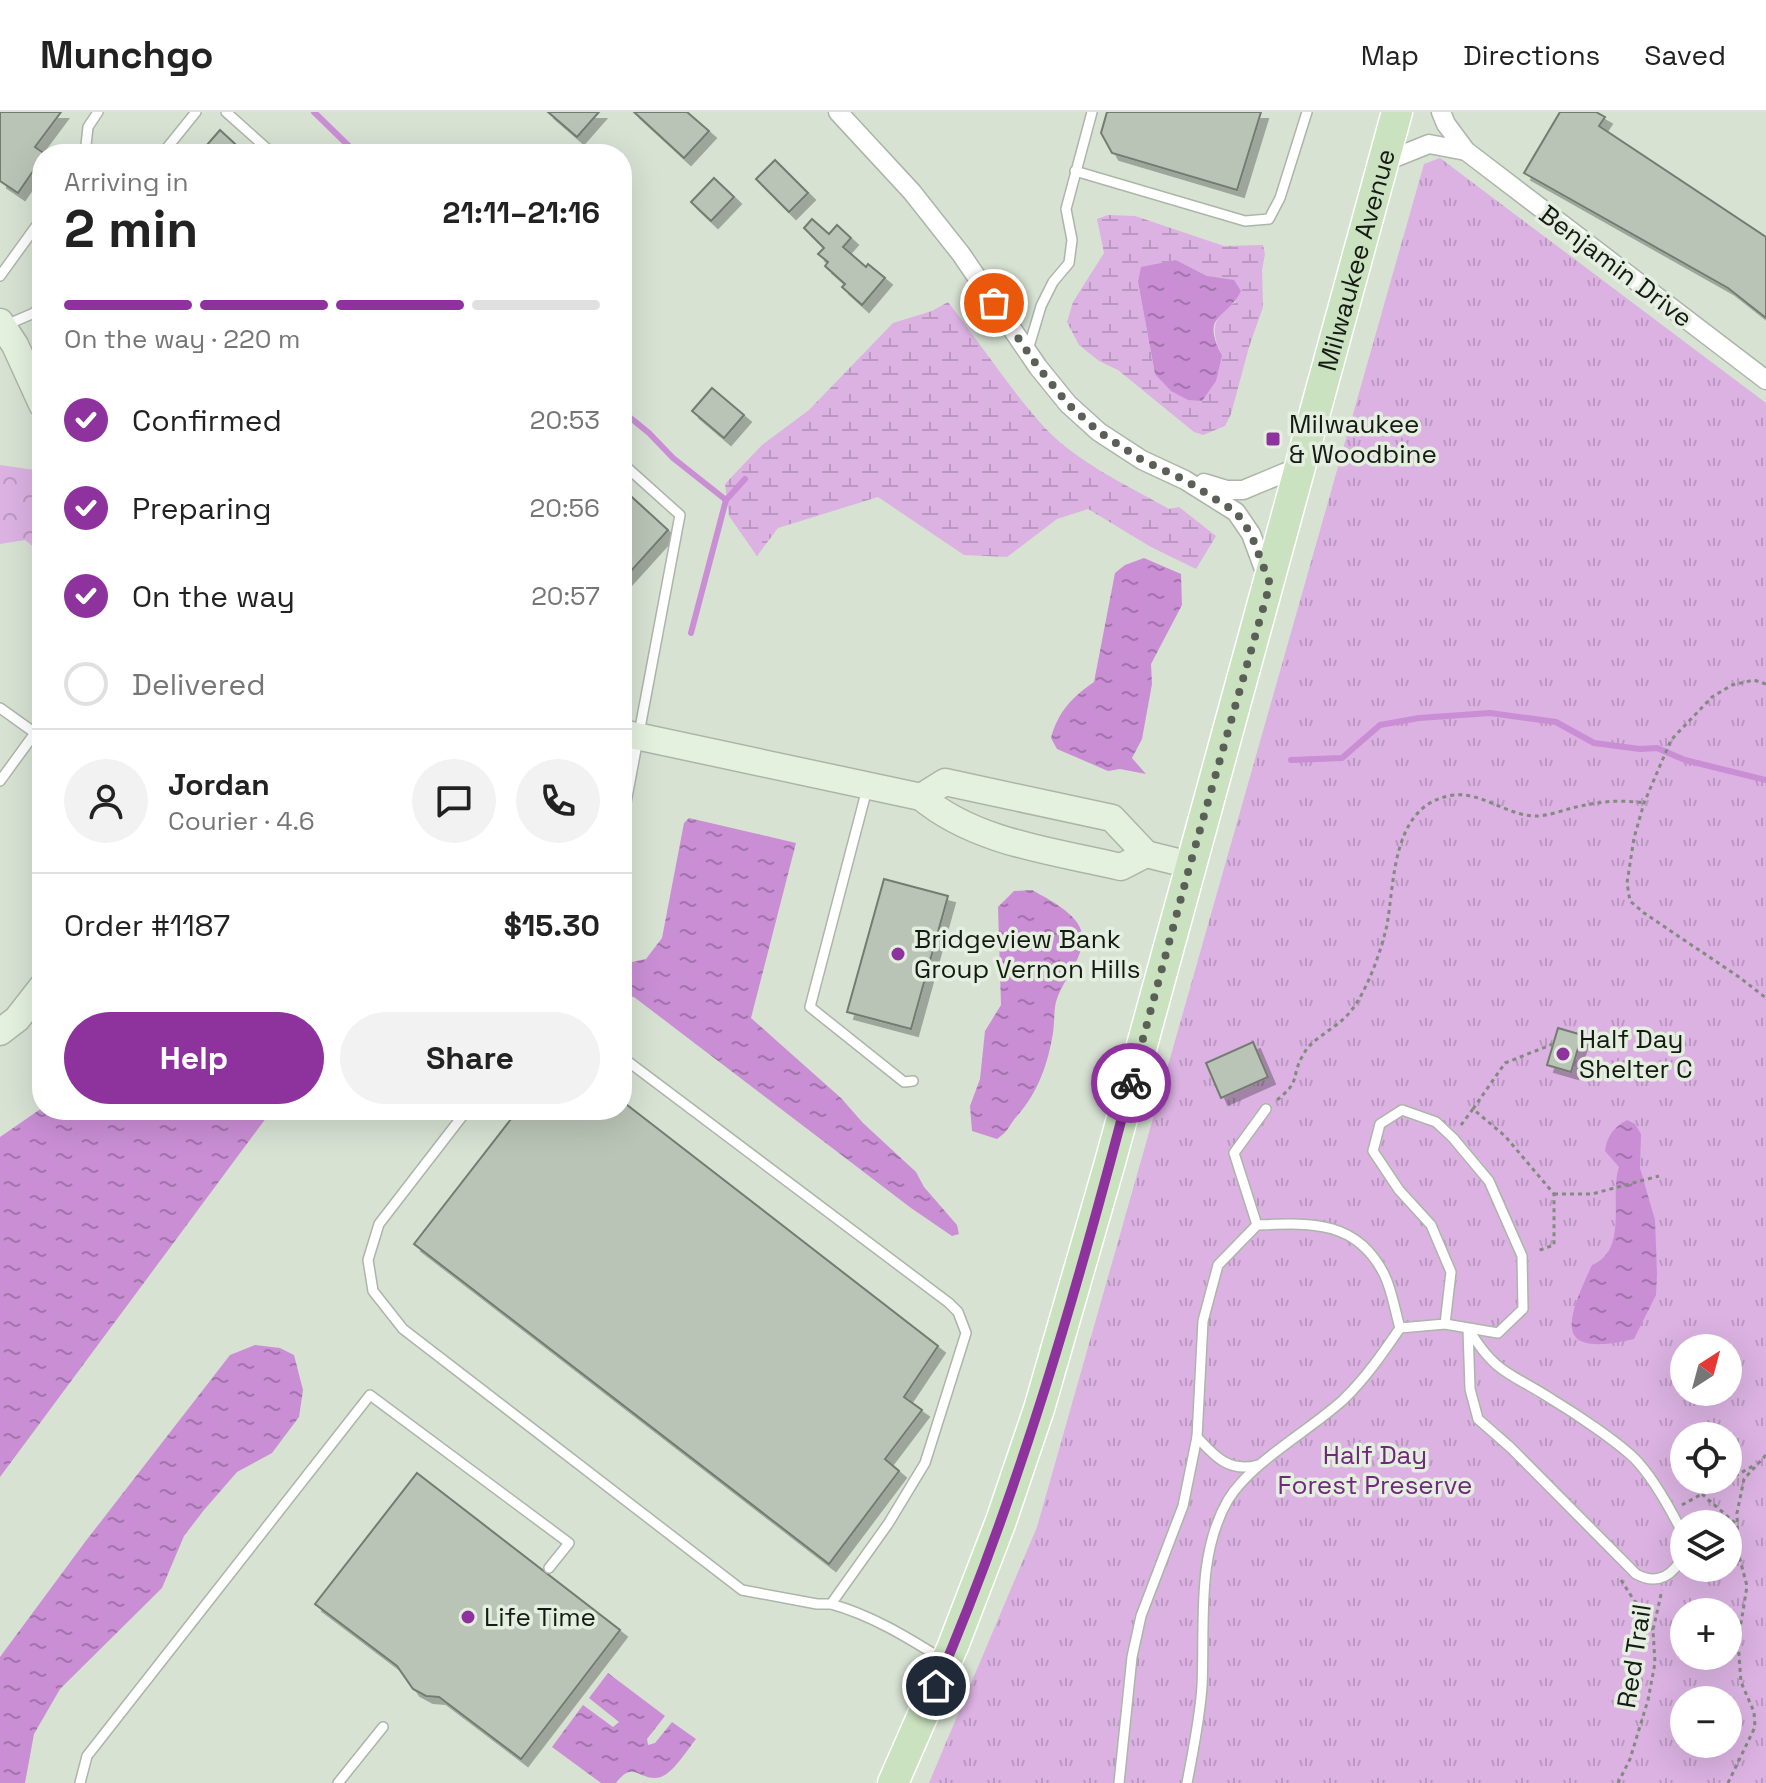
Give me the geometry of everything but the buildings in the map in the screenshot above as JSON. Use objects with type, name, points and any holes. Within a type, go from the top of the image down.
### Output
[{"type":"main road","name":"Milwaukee Avenue","points":[[893,1783],[946,1662],[993,1542],[1039,1409],[1270,584],[1397,112]]},
{"type":"street","points":[[838,112],[912,192],[961,254],[1028,353],[1068,404],[1099,432],[1142,460],[1185,480],[1236,512],[1251,534],[1270,584]]},
{"type":"street","name":"Benjamin Drive","points":[[1441,112],[1466,151],[1766,380]]},
{"type":"street","name":"Benjamin Drive","points":[[1384,162],[1429,144],[1466,151]]},
{"type":"street","points":[[1,324],[32,382]]},
{"type":"street","points":[[1185,480],[1227,490],[1243,490],[1301,466]]},
{"type":"street","points":[[632,735],[921,797],[943,816],[993,837],[1121,867],[1146,854]]},
{"type":"street","points":[[921,797],[945,782],[1112,818],[1146,854],[1190,865]]},
{"type":"street","points":[[0,1032],[17,1019],[32,1000]]},
{"type":"lane","points":[[86,144],[88,127],[98,112]]},
{"type":"lane","points":[[170,144],[196,112]]},
{"type":"lane","points":[[226,112],[262,144]]},
{"type":"lane","points":[[1028,353],[1041,306],[1053,282],[1069,263],[1072,240],[1066,209],[1092,112]]},
{"type":"lane","points":[[1075,171],[1245,221],[1269,219],[1280,198],[1307,112]]},
{"type":"lane","points":[[0,276],[32,232]]},
{"type":"lane","points":[[1,324],[32,314]]},
{"type":"lane","points":[[632,472],[680,515],[632,726]]},
{"type":"lane","points":[[0,708],[32,731]]},
{"type":"lane","points":[[0,781],[32,742]]},
{"type":"lane","points":[[868,786],[810,1007],[904,1082],[913,1081]]},
{"type":"lane","points":[[632,1065],[949,1303],[958,1312],[966,1333],[925,1463],[888,1524],[831,1604]]},
{"type":"lane","points":[[1257,1225],[1234,1153],[1266,1109]]},
{"type":"lane","points":[[1400,1328],[1445,1324],[1498,1333],[1523,1309],[1522,1256],[1489,1181],[1436,1122],[1402,1110],[1380,1124],[1373,1151],[1399,1190],[1431,1225],[1451,1272],[1445,1324]]},
{"type":"lane","points":[[459,1120],[379,1224],[368,1260],[373,1291],[403,1329],[742,1590],[852,1610],[907,1637],[946,1662]]},
{"type":"lane","points":[[1119,1783],[1132,1657],[1141,1616],[1183,1506],[1197,1437],[1203,1321],[1218,1265],[1257,1225],[1313,1223],[1336,1229],[1359,1242],[1384,1275],[1400,1328]]},
{"type":"lane","points":[[1187,1783],[1202,1690],[1207,1559],[1215,1528],[1229,1500],[1246,1478],[1343,1400],[1373,1367],[1400,1328]]},
{"type":"lane","points":[[1468,1329],[1481,1350],[1497,1367],[1551,1399],[1634,1459],[1671,1510]]},
{"type":"lane","points":[[1468,1329],[1470,1389],[1478,1419],[1511,1448],[1636,1574],[1646,1580],[1670,1575]]},
{"type":"lane","points":[[80,1783],[87,1756],[370,1395],[569,1543],[549,1568]]},
{"type":"lane","points":[[1197,1437],[1211,1452],[1243,1469],[1265,1462]]},
{"type":"lane","points":[[338,1783],[383,1727]]},
{"type":"path","points":[[1766,684],[1754,680],[1732,685],[1712,697],[1669,745],[1644,803],[1634,838],[1627,883],[1630,901],[1766,998]]},
{"type":"path","points":[[1266,1109],[1293,1087],[1304,1053],[1343,1020],[1361,998],[1386,926],[1403,836],[1412,818],[1424,807],[1438,799],[1456,795],[1537,817],[1620,800],[1644,803]]},
{"type":"path","points":[[1453,1138],[1505,1063],[1553,1044]]},
{"type":"path","points":[[1473,1109],[1505,1136],[1554,1194],[1554,1245],[1522,1256]]},
{"type":"path","points":[[1554,1194],[1592,1194],[1659,1176]]},
{"type":"path","points":[[1738,1510],[1744,1479],[1766,1455]]},
{"type":"path","points":[[1742,1472],[1757,1464]]},
{"type":"path","points":[[1671,1510],[1702,1494],[1721,1510]]},
{"type":"path","points":[[1609,1549],[1623,1584],[1653,1630]]},
{"type":"path","points":[[1728,1783],[1755,1727],[1754,1712],[1741,1682],[1738,1642],[1747,1586],[1742,1567]]},
{"type":"path","name":"Red Trail","points":[[1618,1783],[1630,1759],[1648,1700],[1655,1663],[1653,1630],[1665,1577]]},
{"type":"green space","name":"Half Day Forest Preserve","points":[[1440,158],[1766,403],[1766,1783],[929,1783],[1037,1527],[1424,164]]},
{"type":"green space","points":[[1108,215],[1135,216],[1224,246],[1263,245],[1263,307],[1225,426],[1203,435],[1194,432],[1118,370],[1099,361],[1079,345],[1067,322],[1073,302],[1104,253],[1097,219]],"holes":[[[1176,260],[1207,276],[1236,302],[1222,313],[1216,325],[1216,339],[1222,355],[1155,374],[1138,282]]]},
{"type":"green space","points":[[948,302],[1020,399],[1059,441],[1088,463],[1138,492],[1169,509],[1179,507],[1216,536],[1196,569],[1151,547],[1088,509],[1057,519],[1007,557],[964,555],[878,497],[778,528],[757,556],[729,516],[725,484],[762,445],[809,410],[893,323],[932,311]]},
{"type":"green space","points":[[0,465],[32,470],[32,546],[25,540],[0,544]]},
{"type":"water","points":[[1176,260],[1207,276],[1234,280],[1241,291],[1215,324],[1216,341],[1222,355],[1216,381],[1202,401],[1188,400],[1171,391],[1155,374],[1138,282],[1141,267]]},
{"type":"water","points":[[1144,558],[1181,574],[1182,605],[1151,664],[1152,684],[1142,739],[1132,758],[1146,774],[1120,769],[1108,771],[1057,749],[1051,738],[1067,706],[1094,682],[1115,573],[1125,565]]},
{"type":"water","points":[[689,818],[796,843],[751,1018],[841,1098],[916,1172],[924,1187],[957,1225],[959,1234],[952,1236],[911,1208],[632,997],[632,962],[646,959],[662,938],[684,823]]},
{"type":"water","points":[[1032,890],[1075,920],[1082,934],[1081,950],[1056,1000],[1051,1044],[1041,1077],[1031,1098],[997,1139],[972,1131],[970,1106],[980,1079],[985,1031],[1001,1005],[998,907],[1014,891]]},
{"type":"water","points":[[32,1115],[32,1120],[265,1120],[0,1477],[0,1137]]},
{"type":"water","points":[[1627,1120],[1635,1124],[1641,1134],[1640,1168],[1655,1220],[1656,1295],[1634,1339],[1589,1344],[1578,1339],[1572,1331],[1572,1319],[1592,1265],[1603,1258],[1614,1235],[1619,1167],[1605,1151],[1612,1132]]},
{"type":"water","points":[[255,1345],[280,1348],[294,1355],[303,1390],[299,1417],[272,1453],[237,1472],[184,1536],[162,1588],[60,1689],[34,1734],[25,1783],[0,1783],[0,1657],[230,1355]]},
{"type":"water","points":[[608,1673],[665,1716],[647,1739],[648,1745],[655,1743],[672,1722],[696,1739],[675,1766],[661,1777],[628,1772],[616,1783],[601,1783],[552,1747],[583,1705],[613,1727],[619,1722],[589,1698]]},
{"type":"waterway","points":[[314,112],[347,144]]},
{"type":"waterway","points":[[632,419],[673,458],[726,500]]},
{"type":"waterway","points":[[691,633],[726,500],[745,479]]},
{"type":"waterway","points":[[1291,760],[1342,758],[1380,725],[1419,718],[1490,713],[1556,722],[1594,743],[1657,748],[1685,760],[1766,780]]},
{"type":"way so far","points":[[994,303],[1068,404],[1099,432],[1142,460],[1185,480],[1236,512],[1251,534],[1270,584],[1131,1083]]},
{"type":"place","name":"Milwaukee & Woodbine","points":[[1273,439]]},
{"type":"place","name":"Bridgeview Bank Group Vernon Hills","points":[[898,954]]},
{"type":"place","name":"Half Day Shelter C","points":[[1563,1054]]},
{"type":"place","name":"Life Time","points":[[468,1617]]},
{"type":"route","points":[[936,1686],[1001,1521],[1039,1409],[1131,1083]]}]
